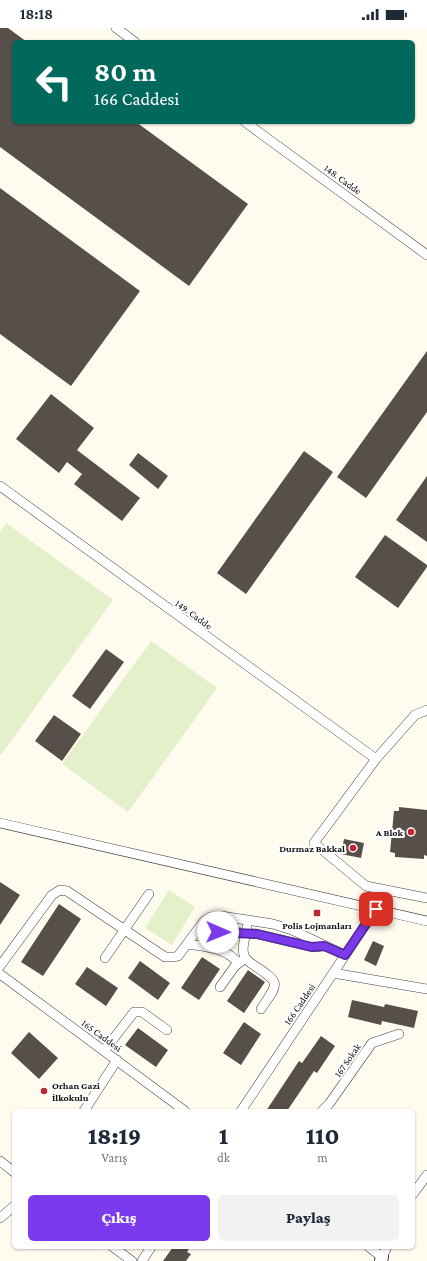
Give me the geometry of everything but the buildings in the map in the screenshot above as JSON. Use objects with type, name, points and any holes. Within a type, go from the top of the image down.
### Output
[{"type":"street","points":[[116,28],[133,40]]},
{"type":"street","name":"148. Cadde","points":[[248,124],[427,255]]},
{"type":"street","name":"149. Cadde","points":[[0,486],[376,759]]},
{"type":"street","points":[[427,710],[415,715],[376,759],[314,843],[366,886],[427,898]]},
{"type":"street","points":[[0,823],[427,921]]},
{"type":"street","points":[[0,966],[52,895],[60,890],[67,891],[165,957],[169,958],[178,956],[204,921],[216,916],[249,920],[292,930],[345,955]]},
{"type":"street","points":[[105,958],[149,894]]},
{"type":"street","name":"166 Caddesi","points":[[242,1109],[376,909]]},
{"type":"street","points":[[220,987],[242,961],[249,920]]},
{"type":"street","points":[[198,930],[204,932],[246,933],[271,936],[312,947],[324,946]]},
{"type":"street","points":[[188,944],[224,952],[242,961],[250,963],[274,980],[275,983],[273,991],[261,1009]]},
{"type":"street","points":[[333,973],[427,989]]},
{"type":"street","name":"165 Caddesi","points":[[2,978],[117,1060],[182,1109]]},
{"type":"street","points":[[104,1051],[134,1012],[142,1012],[167,1030]]},
{"type":"street","name":"167 Sokak","points":[[324,1109],[372,1043],[399,1034]]},
{"type":"street","points":[[85,1109],[117,1060]]},
{"type":"street","points":[[0,1161],[12,1170]]},
{"type":"street","points":[[415,1191],[427,1175]]},
{"type":"street","points":[[0,1218],[12,1208]]},
{"type":"street","points":[[116,1249],[132,1261]]},
{"type":"street","points":[[142,1261],[150,1249]]},
{"type":"street","points":[[372,1249],[383,1255]]},
{"type":"green space","points":[[6,523],[113,600],[0,756],[0,532]]},
{"type":"green space","points":[[151,641],[217,688],[128,812],[62,764]]},
{"type":"green space","points":[[169,890],[195,907],[172,945],[145,928]]},
{"type":"place","name":"A Blok","points":[[411,832]]},
{"type":"place","name":"Durmaz Bakkal","points":[[353,848]]},
{"type":"place","name":"Polis Lojmanları","points":[[317,913]]},
{"type":"place","name":"Orhan Gazi İlkokulu","points":[[44,1091]]},
{"type":"route","points":[[218,932],[271,936],[312,947],[324,946],[345,955],[376,909]]}]
